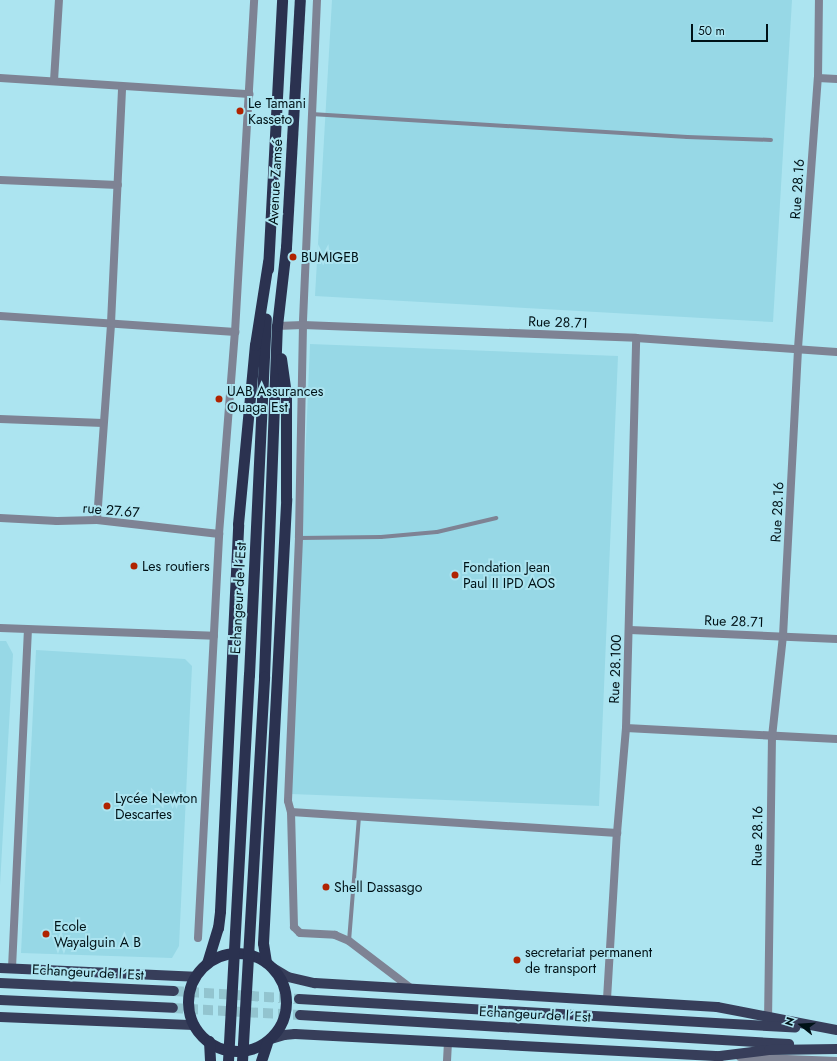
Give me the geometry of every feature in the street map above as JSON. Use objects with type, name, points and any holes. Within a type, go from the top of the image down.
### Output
[{"type":"highway","name":"Avenue Zamsé","points":[[270,244],[282,0]]},
{"type":"highway","name":"Avenue Zamsé","points":[[286,247],[300,0]]},
{"type":"highway","name":"Echangeur de l´Est","points":[[228,1061],[270,244]]},
{"type":"highway","name":"Echangeur de l´Est","points":[[242,1061],[264,677],[277,326],[286,247]]},
{"type":"highway","points":[[268,262],[255,345],[238,524],[220,911],[216,935],[207,963],[195,977],[189,993],[189,1009],[194,1025],[209,1041],[232,1050],[249,1049],[269,1041]]},
{"type":"highway","points":[[261,1061],[269,1041],[283,1018],[286,1000],[282,983],[263,952],[286,499],[286,394],[277,326]]},
{"type":"highway","points":[[207,963],[225,954],[234,952],[254,955],[270,965]]},
{"type":"highway","points":[[209,1041],[210,1061]]},
{"type":"main road","points":[[270,965],[288,977],[300,980],[412,989],[607,999],[717,1007],[768,1022],[837,1030]]},
{"type":"main road","points":[[0,968],[195,977]]},
{"type":"main road","name":"Echangeur de l´Est","points":[[0,983],[174,991]]},
{"type":"main road","name":"Echangeur de l´Est","points":[[299,999],[768,1022]]},
{"type":"main road","points":[[0,1000],[173,1008]]},
{"type":"main road","name":"Echangeur de l´Est","points":[[300,1015],[769,1053]]},
{"type":"main road","points":[[0,1017],[194,1025]]},
{"type":"main road","points":[[269,1041],[284,1035],[295,1034],[720,1056],[837,1049]]},
{"type":"street","points":[[54,81],[59,0]]},
{"type":"street","points":[[198,938],[219,534],[235,332],[254,0]]},
{"type":"street","points":[[317,0],[303,325],[299,538],[288,800],[291,812],[294,927],[300,933],[335,935],[349,941],[412,989]]},
{"type":"street","name":"Rue 28.16","points":[[768,1022],[772,736],[783,636],[798,348],[818,78],[819,0]]},
{"type":"street","points":[[0,78],[249,94]]},
{"type":"street","points":[[818,78],[837,79]]},
{"type":"street","points":[[96,520],[111,322],[122,87]]},
{"type":"street","points":[[0,180],[118,184]]},
{"type":"street","points":[[0,316],[111,322],[235,332]]},
{"type":"street","name":"Rue 28.71","points":[[277,326],[303,325],[636,338],[798,348],[837,352]]},
{"type":"street","name":"Rue 28.100","points":[[607,999],[617,833],[626,728],[630,630],[636,338]]},
{"type":"street","points":[[0,419],[103,423]]},
{"type":"street","name":"rue 27.67","points":[[0,518],[57,521],[96,520],[219,534]]},
{"type":"street","points":[[0,628],[214,636]]},
{"type":"street","points":[[12,968],[28,630]]},
{"type":"street","name":"Rue 28.71","points":[[630,630],[837,639]]},
{"type":"street","points":[[626,728],[837,739]]},
{"type":"street","points":[[291,812],[617,833]]},
{"type":"street","points":[[447,1061],[448,1042]]},
{"type":"street","points":[[769,1053],[837,1061]]},
{"type":"lane","points":[[311,114],[687,137],[771,140]]},
{"type":"lane","points":[[299,538],[381,537],[437,532],[496,518]]},
{"type":"lane","points":[[349,941],[359,816]]},
{"type":"shaded area","name":"BUMIGEB","points":[[332,0],[792,0],[773,322],[315,296]]},
{"type":"shaded area","name":"Fondation Jean Paul II IPD AOS","points":[[310,344],[618,356],[599,806],[291,794]]},
{"type":"shaded area","points":[[0,641],[6,641],[13,654],[0,885]]},
{"type":"shaded area","name":"Lycée Newton Descartes","points":[[36,650],[185,659],[192,666],[179,946],[172,958],[21,953]]},
{"type":"tunnel","points":[[174,991],[299,999]]},
{"type":"tunnel","points":[[173,1008],[300,1015]]},
{"type":"place","name":"Le Tamani Kasseto","points":[[240,111]]},
{"type":"place","name":"BUMIGEB","points":[[293,257]]},
{"type":"place","name":"UAB Assurances Ouaga Est","points":[[219,399]]},
{"type":"place","name":"Les routiers","points":[[134,566]]},
{"type":"place","name":"Fondation Jean Paul II IPD AOS","points":[[455,575]]},
{"type":"place","name":"Lycée Newton Descartes","points":[[107,806]]},
{"type":"place","name":"Shell Dassasgo","points":[[326,887]]},
{"type":"place","name":"Ecole Wayalguin A B","points":[[46,934]]},
{"type":"place","name":"secretariat permanent de transport","points":[[517,960]]}]
